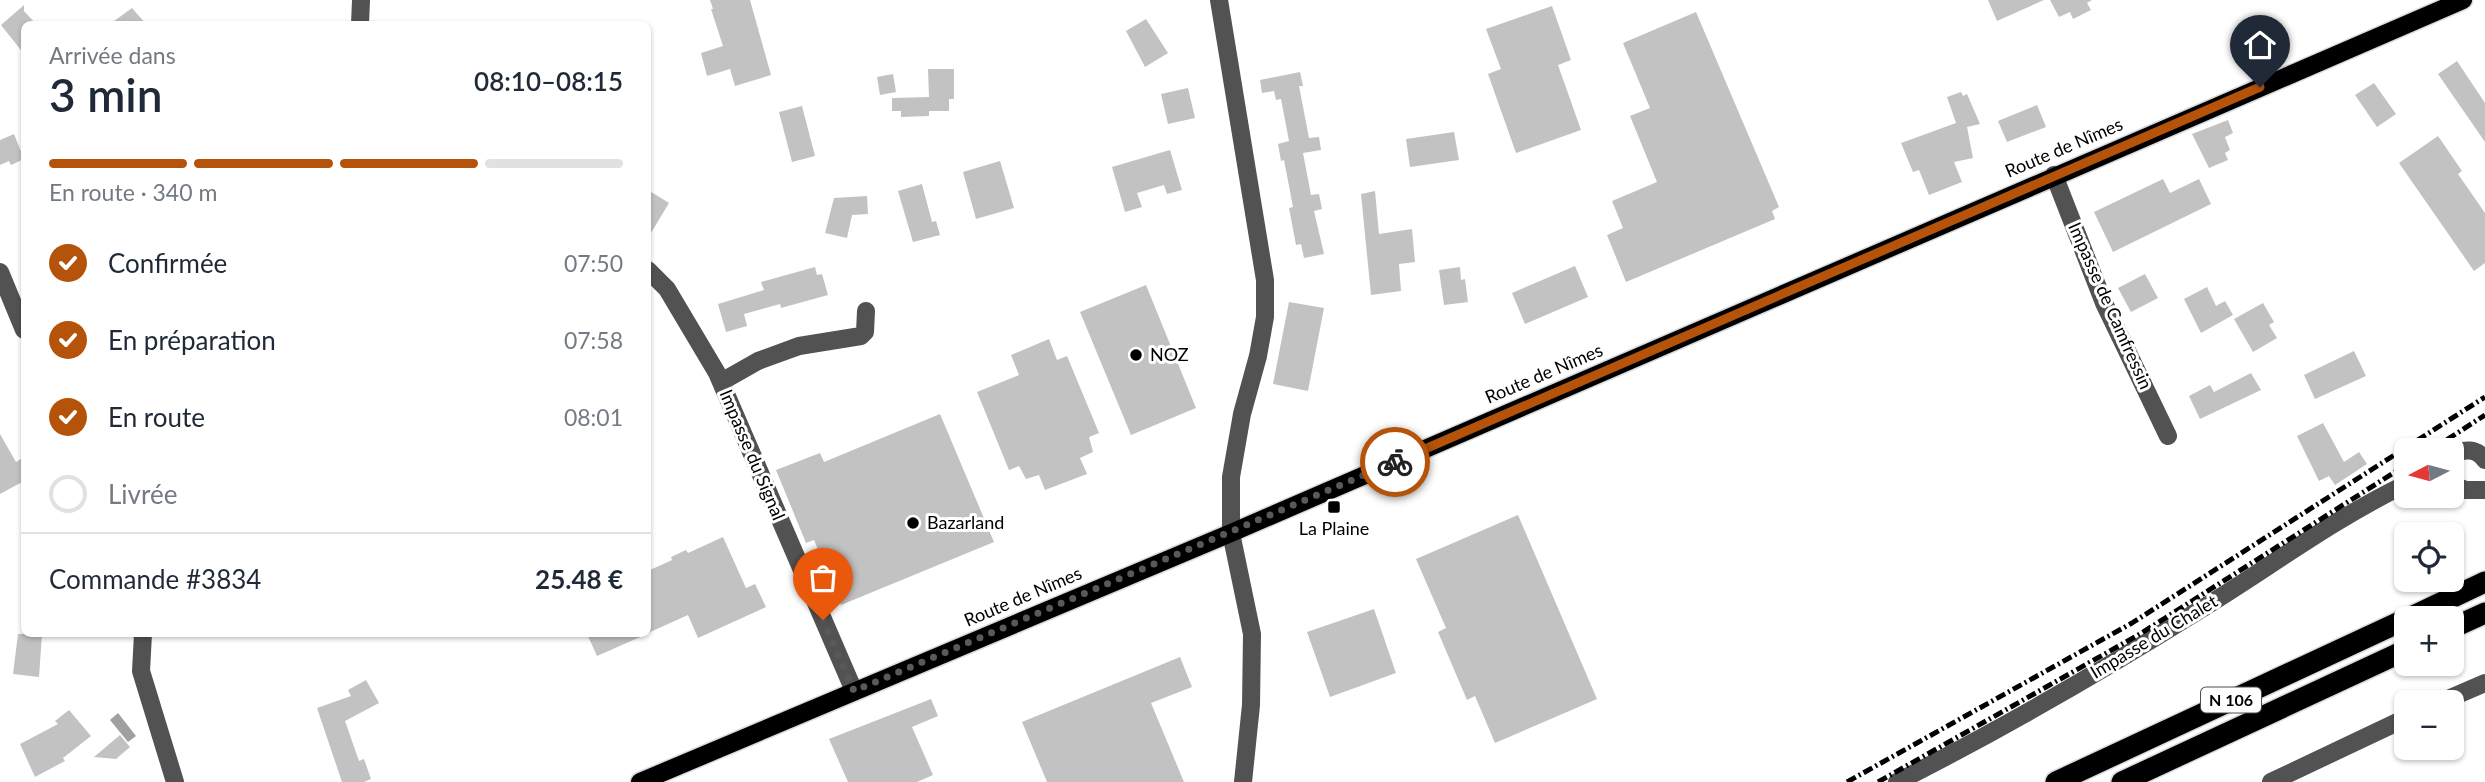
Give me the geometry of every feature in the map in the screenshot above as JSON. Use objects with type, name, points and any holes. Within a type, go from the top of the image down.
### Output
[{"type":"highway","name":"N 106","points":[[2433,606],[2485,582]]},
{"type":"highway","points":[[2464,623],[2485,613]]},
{"type":"highway","name":"N 106","points":[[2056,782],[2394,624]]},
{"type":"highway","name":"N 106","points":[[2122,782],[2394,656]]},
{"type":"main road","name":"Route de Nîmes","points":[[640,782],[1231,533],[2463,0]]},
{"type":"street","points":[[360,21],[361,0]]},
{"type":"street","points":[[1219,0],[1265,280],[1265,317],[1234,450],[1231,477],[1231,533],[1252,634],[1251,705],[1243,782]]},
{"type":"street","name":"Impasse de Camfressin","points":[[2054,175],[2104,303],[2168,436]]},
{"type":"street","points":[[0,272],[21,323]]},
{"type":"street","name":"Impasse du Signal","points":[[651,273],[667,289],[721,382],[854,691]]},
{"type":"street","points":[[721,382],[758,361],[799,346],[861,336],[865,332],[866,311]]},
{"type":"street","points":[[2464,450],[2483,456],[2485,460]]},
{"type":"street","points":[[2464,489],[2485,490]]},
{"type":"street","name":"Impasse du Chalet","points":[[1897,782],[1985,737],[2198,612],[2394,491]]},
{"type":"street","points":[[143,637],[141,671],[175,782]]},
{"type":"street","points":[[2464,692],[2485,683]]},
{"type":"street","points":[[2271,782],[2394,724]]},
{"type":"shaded area","points":[[118,713],[136,736],[128,742],[110,720]]},
{"type":"building","points":[[710,0],[750,0],[771,75],[735,86],[730,69],[707,76],[701,53],[723,46]]},
{"type":"building","points":[[1988,0],[2044,0],[1997,21]]},
{"type":"building","points":[[2050,0],[2092,0],[2087,3],[2091,10],[2073,19],[2070,12],[2059,17]]},
{"type":"building","points":[[24,5],[24,11],[33,21],[21,21],[21,50],[1,25]]},
{"type":"building","points":[[1552,6],[1571,60],[1558,65],[1581,130],[1516,153],[1488,74],[1501,69],[1486,29]]},
{"type":"building","points":[[132,8],[143,21],[114,21]]},
{"type":"building","points":[[1696,12],[1779,207],[1772,211],[1775,219],[1626,282],[1607,235],[1623,228],[1612,201],[1657,182],[1630,116],[1650,108],[1623,43]]},
{"type":"building","points":[[1146,19],[1168,53],[1145,67],[1126,31]]},
{"type":"building","points":[[2457,61],[2485,103],[2485,142],[2438,74]]},
{"type":"building","points":[[928,69],[954,69],[954,99],[949,99],[949,111],[929,111],[929,116],[901,117],[901,111],[892,111],[892,98],[929,97]]},
{"type":"building","points":[[1300,72],[1303,86],[1299,86],[1309,138],[1319,137],[1321,150],[1303,153],[1311,195],[1319,194],[1322,209],[1314,211],[1324,254],[1304,258],[1301,244],[1296,245],[1289,208],[1293,207],[1284,160],[1281,161],[1278,144],[1289,141],[1281,99],[1276,100],[1274,91],[1262,93],[1260,80]]},
{"type":"building","points":[[893,74],[896,92],[880,95],[877,77]]},
{"type":"building","points":[[2374,83],[2396,114],[2377,127],[2355,95]]},
{"type":"building","points":[[1188,88],[1195,118],[1168,124],[1161,94]]},
{"type":"building","points":[[1961,92],[1963,96],[1967,94],[1980,124],[1967,127],[1973,158],[1954,162],[1962,182],[1929,195],[1919,170],[1913,172],[1901,143],[1956,123],[1947,97]]},
{"type":"building","points":[[2037,105],[2046,127],[2007,142],[1998,121]]},
{"type":"building","points":[[802,106],[815,156],[792,162],[779,112]]},
{"type":"building","points":[[2228,120],[2233,133],[2225,137],[2230,150],[2225,153],[2228,160],[2209,168],[2192,134]]},
{"type":"building","points":[[1454,132],[1459,160],[1410,167],[1406,139]]},
{"type":"building","points":[[14,134],[21,152],[21,160],[11,165],[9,161],[0,165],[0,140]]},
{"type":"building","points":[[2438,136],[2462,171],[2458,174],[2485,213],[2485,263],[2474,271],[2399,163]]},
{"type":"building","points":[[1170,150],[1182,190],[1167,194],[1164,185],[1137,193],[1142,207],[1125,212],[1112,167]]},
{"type":"building","points":[[1000,161],[1014,208],[976,219],[963,172]]},
{"type":"building","points":[[2163,179],[2170,193],[2199,179],[2211,204],[2113,252],[2094,212]]},
{"type":"building","points":[[922,184],[932,222],[936,221],[940,235],[913,242],[898,191]]},
{"type":"building","points":[[1375,191],[1379,234],[1412,229],[1415,262],[1399,264],[1401,291],[1371,295],[1361,194]]},
{"type":"building","points":[[651,192],[669,203],[651,233]]},
{"type":"building","points":[[867,196],[868,214],[852,215],[847,238],[825,233],[834,198]]},
{"type":"building","points":[[1575,266],[1588,297],[1525,324],[1512,293]]},
{"type":"building","points":[[815,267],[817,275],[822,274],[828,295],[781,308],[780,304],[744,314],[747,326],[726,332],[718,304],[764,290],[761,282]]},
{"type":"building","points":[[1460,267],[1461,280],[1465,279],[1468,302],[1444,305],[1439,270]]},
{"type":"building","points":[[2145,274],[2158,298],[2131,312],[2118,288]]},
{"type":"building","name":"NOZ","points":[[1146,285],[1196,408],[1131,435],[1080,312]]},
{"type":"building","points":[[2207,287],[2216,306],[2225,301],[2233,315],[2201,333],[2184,299]]},
{"type":"building","points":[[1289,302],[1324,308],[1308,391],[1273,384]]},
{"type":"building","points":[[2263,303],[2274,322],[2269,325],[2277,338],[2253,352],[2234,319]]},
{"type":"building","points":[[1049,339],[1057,360],[1067,356],[1099,433],[1089,437],[1093,452],[1080,458],[1087,474],[1045,490],[1039,475],[1026,479],[1019,466],[1009,470],[977,392],[1019,375],[1011,355]]},
{"type":"building","points":[[2354,351],[2366,376],[2315,399],[2304,375]]},
{"type":"building","points":[[2251,373],[2261,390],[2200,419],[2189,396],[2210,385],[2214,392]]},
{"type":"building","points":[[940,414],[994,542],[841,605],[814,540],[806,543],[776,470],[820,453],[824,462]]},
{"type":"building","points":[[2323,423],[2344,462],[2359,452],[2367,464],[2335,485],[2329,476],[2319,481],[2297,436]]},
{"type":"building","points":[[0,434],[16,462],[21,459],[21,483],[0,494]]},
{"type":"building","points":[[1518,515],[1597,699],[1495,743],[1475,696],[1467,700],[1438,632],[1446,628],[1416,559]]},
{"type":"building","points":[[723,537],[746,588],[755,584],[766,607],[698,638],[688,615],[651,632],[651,570],[686,550],[688,553]]},
{"type":"building","points":[[1374,609],[1396,673],[1330,697],[1307,632]]},
{"type":"building","points":[[18,634],[21,634],[21,637],[42,637],[39,677],[13,674]]},
{"type":"building","points":[[588,637],[640,637],[597,656]]},
{"type":"building","points":[[1180,657],[1192,687],[1151,703],[1184,782],[1047,782],[1022,722]]},
{"type":"building","points":[[366,680],[379,703],[345,721],[359,761],[364,759],[371,779],[364,782],[342,782],[317,708],[351,696],[348,690]]},
{"type":"building","points":[[931,699],[938,716],[912,727],[933,775],[917,782],[848,782],[829,739]]},
{"type":"building","points":[[69,710],[91,736],[63,758],[65,761],[35,777],[20,744],[58,724],[55,721]]},
{"type":"building","points":[[120,735],[130,747],[116,759],[94,757]]},
{"type":"railway","points":[[1847,782],[2132,623],[2485,397]]},
{"type":"railway","points":[[2450,438],[2485,415]]},
{"type":"railway","points":[[1878,782],[2140,634],[2394,473]]},
{"type":"way so far","points":[[823,620],[854,691],[1395,462]]},
{"type":"place","name":"NOZ","points":[[1136,355]]},
{"type":"place","name":"La Plaine","points":[[1334,507]]},
{"type":"place","name":"Bazarland","points":[[913,523]]},
{"type":"route","points":[[1395,462],[2260,87]]}]
